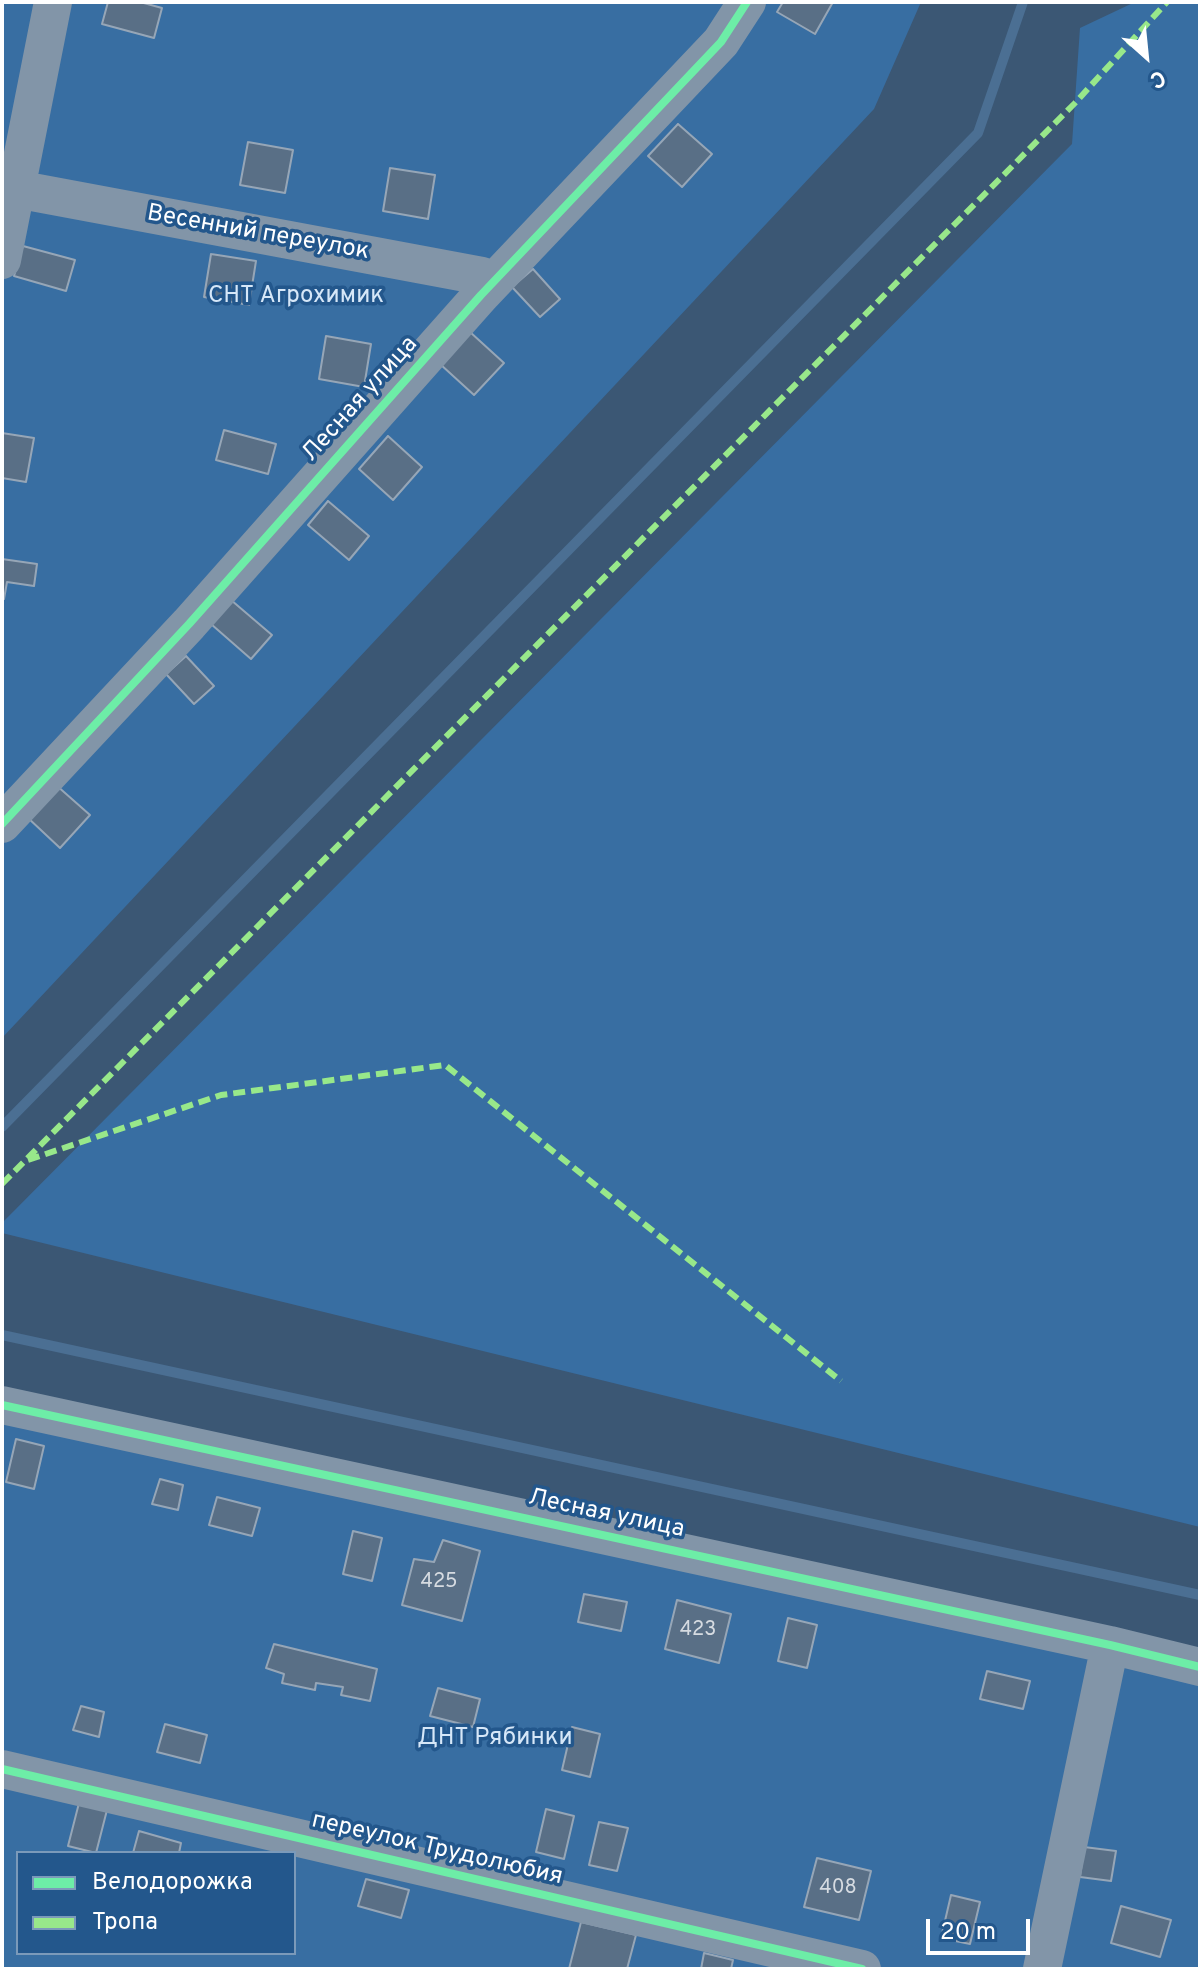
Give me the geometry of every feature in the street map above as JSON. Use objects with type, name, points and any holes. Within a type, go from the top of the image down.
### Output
[{"type":"street","points":[[2,260],[53,2]]},
{"type":"street","name":"Лесная улица","points":[[2,824],[189,624],[481,295],[721,42],[747,2]]},
{"type":"street","name":"Весенний переулок","points":[[16,189],[482,276],[481,295]]},
{"type":"street","name":"Лесная улица","points":[[2,1405],[1200,1667]]},
{"type":"street","points":[[1042,1969],[1110,1645]]},
{"type":"street","name":"переулок Трудолюбия","points":[[2,1769],[862,1969]]},
{"type":"green space","name":"СНТ Агрохимик","points":[[2,2],[921,2],[874,109],[2,1038]]},
{"type":"green space","points":[[1135,2],[1200,2],[1200,1527],[2,1233],[2,1223],[1072,144],[1080,28]]},
{"type":"green space","name":"ДНТ Рябинки","points":[[2,1395],[1200,1655],[1200,1969],[2,1969]]},
{"type":"building","points":[[108,2],[140,2],[162,8],[154,38],[102,24]]},
{"type":"building","points":[[783,2],[833,2],[815,34],[777,12]]},
{"type":"building","points":[[678,124],[712,154],[682,187],[648,156]]},
{"type":"building","points":[[248,142],[293,150],[285,193],[240,185]]},
{"type":"building","points":[[390,168],[435,175],[428,219],[383,211]]},
{"type":"building","points":[[23,246],[75,260],[66,291],[14,276]]},
{"type":"building","points":[[211,254],[256,261],[249,305],[204,297]]},
{"type":"building","points":[[533,269],[560,299],[540,317],[512,287]]},
{"type":"building","points":[[470,332],[504,363],[474,395],[440,364]]},
{"type":"building","points":[[326,336],[371,344],[364,387],[319,379]]},
{"type":"building","points":[[224,430],[276,444],[268,474],[216,460]]},
{"type":"building","points":[[2,433],[34,438],[26,482],[2,478]]},
{"type":"building","points":[[388,436],[422,467],[393,500],[359,469]]},
{"type":"building","points":[[328,501],[369,536],[349,560],[308,525]]},
{"type":"building","points":[[2,559],[37,564],[34,586],[7,582],[2,598]]},
{"type":"building","points":[[231,600],[272,635],[251,659],[211,624]]},
{"type":"building","points":[[186,656],[214,686],[194,704],[166,674]]},
{"type":"building","points":[[56,785],[90,815],[60,848],[27,817]]},
{"type":"building","points":[[16,1439],[44,1446],[34,1489],[6,1482]]},
{"type":"building","points":[[160,1479],[183,1485],[178,1510],[152,1504]]},
{"type":"building","points":[[217,1497],[260,1508],[252,1536],[209,1525]]},
{"type":"building","points":[[353,1531],[382,1538],[372,1581],[343,1574]]},
{"type":"building","points":[[443,1540],[480,1551],[462,1621],[402,1605],[414,1559],[434,1562]]},
{"type":"building","points":[[584,1594],[627,1602],[621,1631],[578,1622]]},
{"type":"building","points":[[677,1600],[731,1614],[719,1663],[665,1649]]},
{"type":"building","points":[[788,1618],[817,1625],[807,1668],[778,1661]]},
{"type":"building","points":[[274,1644],[377,1669],[370,1701],[341,1695],[343,1687],[316,1683],[315,1690],[282,1683],[284,1674],[266,1668]]},
{"type":"building","points":[[987,1671],[1030,1681],[1023,1709],[980,1699]]},
{"type":"building","points":[[438,1688],[480,1699],[473,1727],[430,1716]]},
{"type":"building","points":[[81,1706],[104,1712],[99,1737],[73,1730]]},
{"type":"building","points":[[165,1724],[207,1735],[200,1763],[157,1752]]},
{"type":"building","points":[[572,1727],[600,1734],[590,1777],[562,1770]]},
{"type":"building","points":[[79,1803],[107,1810],[97,1851],[68,1846]]},
{"type":"building","points":[[546,1809],[574,1816],[564,1859],[536,1852]]},
{"type":"building","points":[[599,1822],[628,1828],[617,1871],[589,1865]]},
{"type":"building","points":[[139,1831],[181,1843],[179,1851],[134,1851]]},
{"type":"building","points":[[1084,1847],[1116,1851],[1111,1881],[1080,1877]]},
{"type":"building","points":[[817,1858],[871,1871],[859,1920],[804,1907]]},
{"type":"building","points":[[366,1879],[409,1890],[401,1918],[358,1906]]},
{"type":"building","points":[[951,1895],[980,1902],[970,1944],[941,1938]]},
{"type":"building","points":[[1121,1906],[1171,1920],[1160,1957],[1111,1943]]},
{"type":"building","points":[[581,1922],[636,1935],[627,1969],[569,1969]]},
{"type":"building","points":[[704,1953],[733,1960],[731,1969],[701,1969]]},
{"type":"waterway","points":[[2,1127],[978,133],[1023,2]]},
{"type":"waterway","points":[[2,1335],[1200,1595]]},
{"type":"marked path","points":[[2,1184],[1075,103],[1167,2]]},
{"type":"marked path","points":[[28,1160],[221,1095],[445,1065],[841,1381]]},
{"type":"cycle path","points":[[2,824],[189,624],[481,295],[721,42],[747,2]]},
{"type":"cycle path","points":[[2,1405],[1200,1667]]},
{"type":"cycle path","points":[[2,1769],[862,1969]]}]
